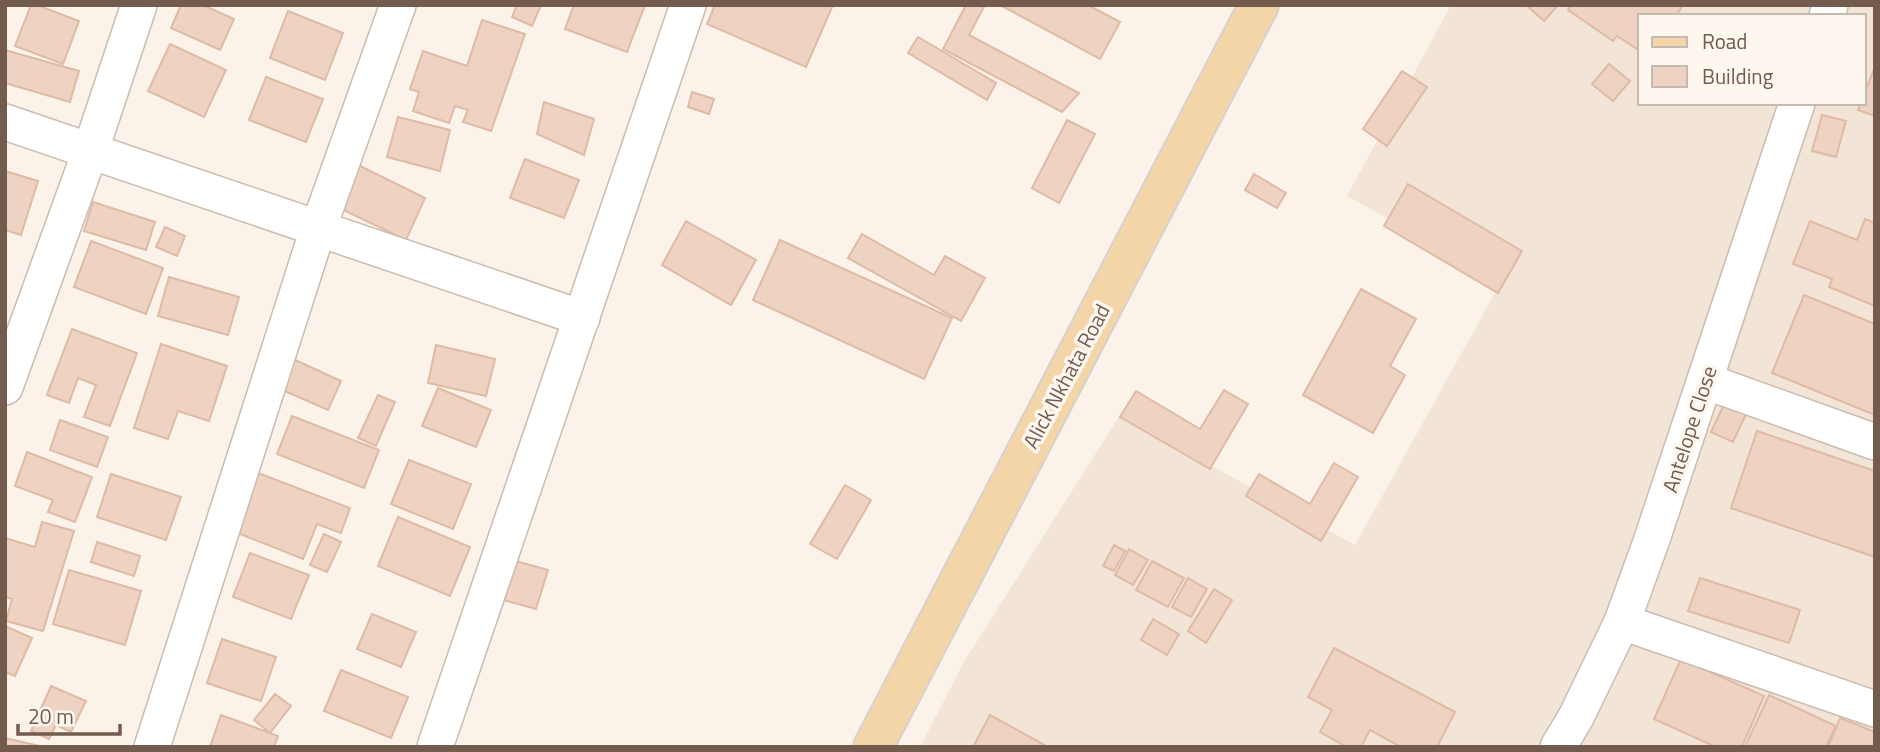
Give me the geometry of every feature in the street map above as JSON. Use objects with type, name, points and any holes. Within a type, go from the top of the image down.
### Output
[{"type":"main road","name":"Alick Nkhata Road","points":[[873,747],[1259,5]]},
{"type":"street","points":[[5,387],[90,152],[139,5]]},
{"type":"street","points":[[152,747],[318,229],[398,5]]},
{"type":"street","points":[[435,747],[688,5]]},
{"type":"street","name":"Antelope Close","points":[[1558,747],[1576,717],[1622,622],[1796,105]]},
{"type":"street","points":[[5,122],[582,318]]},
{"type":"street","points":[[1704,381],[1875,442]]},
{"type":"street","points":[[1622,622],[1875,709]]},
{"type":"shaded area","points":[[1451,5],[1875,5],[1875,747],[920,747],[965,660],[1120,415],[1355,545],[1501,282],[1347,196]]},
{"type":"building","points":[[31,5],[79,21],[63,64],[15,46]]},
{"type":"building","points":[[181,5],[203,5],[234,19],[220,50],[171,28]]},
{"type":"building","points":[[517,5],[541,5],[532,26],[512,17]]},
{"type":"building","points":[[574,5],[645,5],[627,52],[565,29]]},
{"type":"building","points":[[715,5],[833,5],[806,67],[707,24]]},
{"type":"building","points":[[966,5],[985,5],[969,35],[1079,93],[1062,112],[943,49]]},
{"type":"building","points":[[1000,5],[1088,5],[1120,22],[1100,59]]},
{"type":"building","points":[[1526,5],[1558,5],[1544,21]]},
{"type":"building","points":[[1571,5],[1683,5],[1677,14],[1638,14],[1638,50],[1617,36],[1613,41],[1568,10]]},
{"type":"building","points":[[288,11],[343,33],[325,80],[270,58]]},
{"type":"building","points":[[482,20],[525,34],[491,131],[463,122],[468,110],[455,106],[449,123],[413,111],[419,92],[410,89],[423,51],[467,66]]},
{"type":"building","points":[[918,37],[996,83],[987,100],[908,53]]},
{"type":"building","points":[[170,44],[226,70],[204,117],[148,91]]},
{"type":"building","points":[[5,50],[79,71],[70,102],[5,83]]},
{"type":"building","points":[[1609,64],[1630,81],[1613,101],[1592,84]]},
{"type":"building","points":[[1875,67],[1875,116],[1858,110],[1860,105],[1866,105],[1866,89]]},
{"type":"building","points":[[1402,71],[1427,87],[1387,146],[1363,129]]},
{"type":"building","points":[[266,77],[323,99],[306,142],[249,120]]},
{"type":"building","points":[[692,92],[714,99],[709,114],[688,107]]},
{"type":"building","points":[[544,102],[594,119],[584,155],[537,134]]},
{"type":"building","points":[[1822,115],[1846,121],[1836,157],[1812,151]]},
{"type":"building","points":[[398,117],[450,130],[440,171],[387,157]]},
{"type":"building","points":[[1067,120],[1095,134],[1059,203],[1032,188]]},
{"type":"building","points":[[525,159],[579,180],[564,218],[510,198]]},
{"type":"building","points":[[354,163],[425,198],[406,240],[333,205]]},
{"type":"building","points":[[5,171],[38,181],[21,235],[5,230]]},
{"type":"building","points":[[1254,174],[1286,193],[1277,208],[1245,190]]},
{"type":"building","points":[[1408,184],[1522,251],[1498,293],[1384,226]]},
{"type":"building","points":[[93,202],[155,222],[146,250],[84,231]]},
{"type":"building","points":[[1865,219],[1875,223],[1875,306],[1829,287],[1832,279],[1793,264],[1810,221],[1857,240]]},
{"type":"building","points":[[686,221],[756,260],[731,305],[662,265]]},
{"type":"building","points":[[165,227],[185,236],[177,256],[156,247]]},
{"type":"building","points":[[862,234],[934,275],[945,256],[985,278],[961,321],[848,258]]},
{"type":"building","points":[[780,240],[952,318],[924,379],[753,300]]},
{"type":"building","points":[[91,241],[163,268],[146,314],[74,287]]},
{"type":"building","points":[[169,277],[239,297],[228,335],[158,316]]},
{"type":"building","points":[[1361,289],[1416,319],[1390,366],[1405,375],[1373,433],[1303,395]]},
{"type":"building","points":[[1804,295],[1875,324],[1875,415],[1772,373]]},
{"type":"building","points":[[72,329],[137,353],[110,426],[84,417],[96,385],[78,378],[69,403],[47,395]]},
{"type":"building","points":[[161,344],[227,366],[209,421],[178,411],[168,439],[134,428]]},
{"type":"building","points":[[436,345],[495,359],[486,396],[428,383]]},
{"type":"building","points":[[293,359],[341,381],[328,410],[280,389]]},
{"type":"building","points":[[438,388],[491,410],[476,447],[422,426]]},
{"type":"building","points":[[1224,390],[1248,404],[1210,469],[1120,417],[1136,391],[1200,429]]},
{"type":"building","points":[[378,395],[395,402],[376,446],[358,438]]},
{"type":"building","points":[[1725,402],[1747,412],[1733,442],[1711,432]]},
{"type":"building","points":[[292,416],[379,450],[364,488],[277,454]]},
{"type":"building","points":[[60,420],[108,437],[97,467],[50,450]]},
{"type":"building","points":[[1757,431],[1875,471],[1875,557],[1731,508]]},
{"type":"building","points":[[27,452],[92,477],[75,522],[48,512],[53,500],[15,486]]},
{"type":"building","points":[[409,460],[471,484],[453,529],[391,504]]},
{"type":"building","points":[[1334,463],[1358,477],[1321,541],[1246,496],[1259,474],[1310,504]]},
{"type":"building","points":[[258,473],[350,508],[341,533],[317,524],[303,559],[235,532]]},
{"type":"building","points":[[111,474],[181,497],[166,540],[97,517]]},
{"type":"building","points":[[845,485],[871,500],[837,559],[810,544]]},
{"type":"building","points":[[398,517],[470,547],[450,596],[378,566]]},
{"type":"building","points":[[42,522],[74,531],[43,631],[6,621],[12,599],[5,597],[5,538],[35,547]]},
{"type":"building","points":[[324,534],[341,542],[327,572],[310,565]]},
{"type":"building","points":[[97,542],[140,556],[134,576],[91,562]]},
{"type":"building","points":[[1114,545],[1125,551],[1114,571],[1103,566]]},
{"type":"building","points":[[1129,549],[1148,560],[1133,585],[1115,575]]},
{"type":"building","points":[[250,553],[309,575],[291,619],[233,597]]},
{"type":"building","points":[[512,560],[548,570],[536,609],[500,599]]},
{"type":"building","points":[[1152,561],[1184,578],[1168,607],[1136,590]]},
{"type":"building","points":[[69,570],[141,591],[125,645],[53,624]]},
{"type":"building","points":[[1188,578],[1207,589],[1191,617],[1172,607]]},
{"type":"building","points":[[1700,578],[1800,610],[1789,643],[1688,611]]},
{"type":"building","points":[[1214,589],[1232,600],[1206,643],[1188,631]]},
{"type":"building","points":[[372,614],[416,632],[401,667],[357,649]]},
{"type":"building","points":[[1153,619],[1179,634],[1167,655],[1141,640]]},
{"type":"building","points":[[5,626],[32,638],[15,676],[5,672]]},
{"type":"building","points":[[222,639],[276,657],[261,701],[207,683]]},
{"type":"building","points":[[1334,648],[1455,712],[1437,747],[1401,747],[1370,730],[1361,747],[1347,747],[1320,732],[1332,710],[1308,697]]},
{"type":"building","points":[[1681,659],[1764,696],[1742,747],[1716,747],[1654,719]]},
{"type":"building","points":[[341,670],[408,697],[391,738],[324,711]]},
{"type":"building","points":[[51,686],[86,701],[71,732],[56,725],[49,739],[31,731]]},
{"type":"building","points":[[275,694],[291,706],[270,733],[254,720]]},
{"type":"building","points":[[1769,695],[1836,726],[1826,747],[1745,747]]},
{"type":"building","points":[[221,715],[278,736],[274,747],[210,747]]},
{"type":"building","points":[[990,715],[1048,747],[973,747]]},
{"type":"building","points":[[1840,718],[1875,732],[1875,747],[1828,747]]},
{"type":"building","points":[[5,738],[44,747],[5,747]]}]
